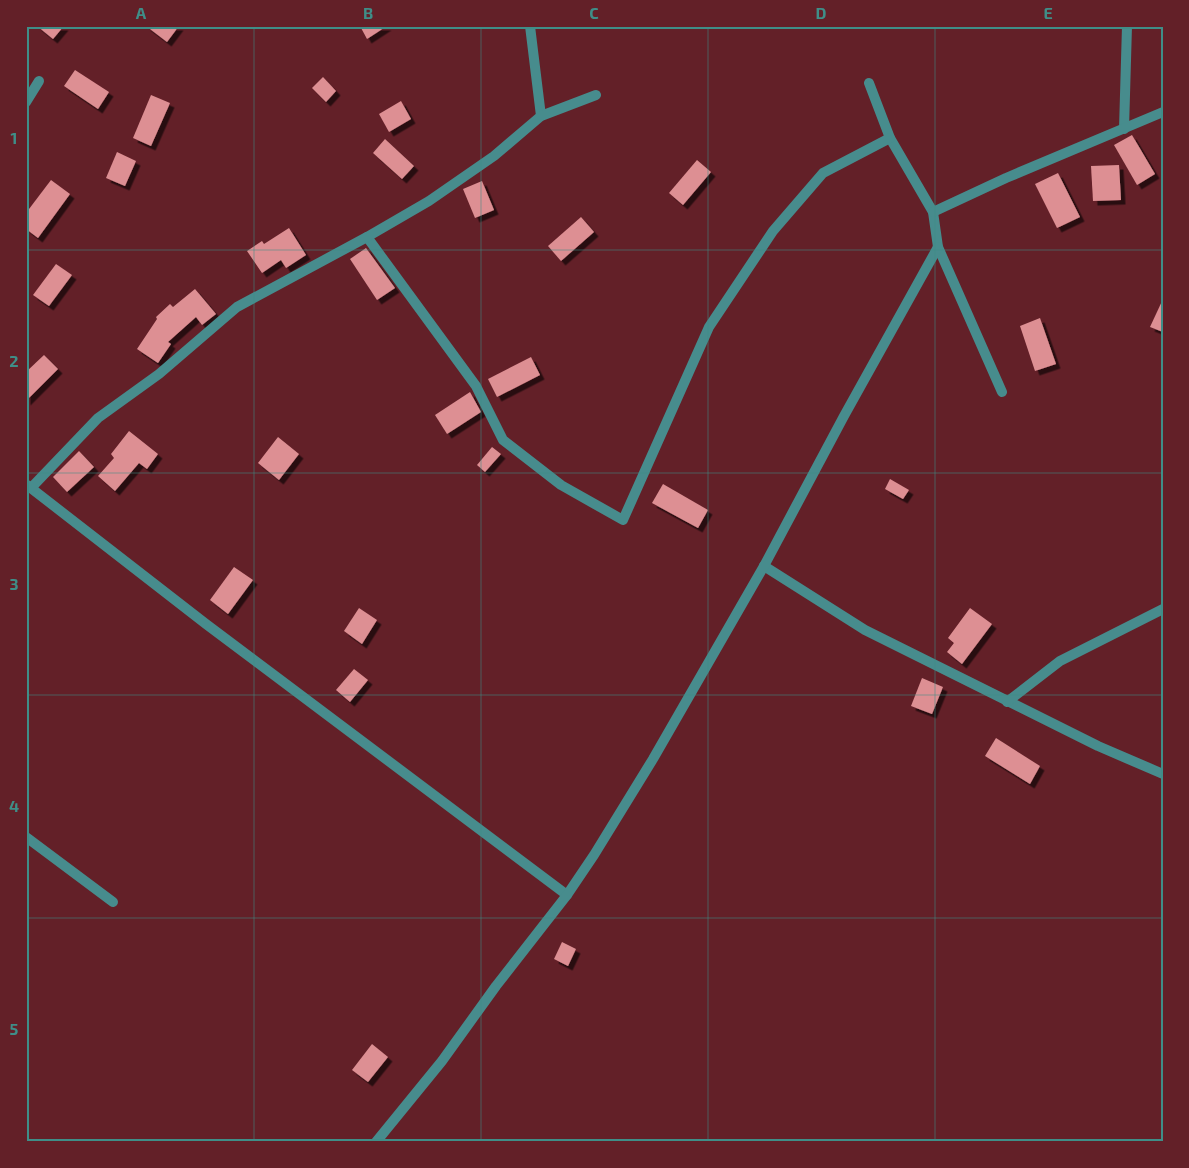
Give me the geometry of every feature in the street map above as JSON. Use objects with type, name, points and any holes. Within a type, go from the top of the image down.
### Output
[{"type":"street","points":[[530,26],[541,116]]},
{"type":"street","points":[[1124,129],[1127,26]]},
{"type":"street","points":[[26,102],[39,81]]},
{"type":"street","points":[[869,83],[890,138],[933,212],[938,247],[1002,392]]},
{"type":"street","points":[[567,896],[206,624],[29,486],[98,418],[159,374],[237,307],[367,237],[428,200],[494,156],[541,116],[596,95]]},
{"type":"street","points":[[933,212],[1006,178],[1163,112]]},
{"type":"street","points":[[367,237],[476,386],[503,440],[561,485],[623,520],[709,327],[773,230],[823,172],[890,138]]},
{"type":"street","points":[[376,1142],[442,1061],[496,986],[567,896],[653,759],[764,566],[844,416],[938,247]]},
{"type":"street","points":[[764,566],[865,630],[1098,746],[1163,774]]},
{"type":"street","points":[[1008,702],[1060,661],[1163,609]]},
{"type":"street","points":[[26,836],[113,902]]},
{"type":"building","points":[[37,26],[64,26],[53,39]]},
{"type":"building","points":[[146,26],[179,26],[167,42]]},
{"type":"building","points":[[360,26],[387,26],[367,39]]},
{"type":"building","points":[[75,70],[109,92],[98,109],[64,86]]},
{"type":"building","points":[[323,77],[336,91],[326,102],[312,88]]},
{"type":"building","points":[[151,95],[170,103],[151,146],[133,138]]},
{"type":"building","points":[[401,101],[411,119],[389,132],[379,114]]},
{"type":"building","points":[[1132,135],[1155,174],[1137,185],[1114,145]]},
{"type":"building","points":[[385,139],[414,166],[402,179],[373,153]]},
{"type":"building","points":[[117,152],[136,161],[125,186],[106,178]]},
{"type":"building","points":[[697,160],[711,172],[683,205],[669,193]]},
{"type":"building","points":[[1119,165],[1121,200],[1093,201],[1091,166]]},
{"type":"building","points":[[1058,173],[1080,217],[1057,228],[1035,184]]},
{"type":"building","points":[[51,180],[70,194],[38,238],[26,229],[26,213]]},
{"type":"building","points":[[482,181],[494,210],[475,218],[463,189]]},
{"type":"building","points":[[581,217],[594,232],[561,261],[548,246]]},
{"type":"building","points":[[289,228],[306,255],[286,268],[281,260],[262,273],[247,251],[262,241],[264,244]]},
{"type":"building","points":[[366,248],[395,288],[377,300],[350,259]]},
{"type":"building","points":[[56,264],[72,275],[49,306],[33,295]]},
{"type":"building","points":[[195,289],[216,314],[202,325],[196,317],[168,342],[171,344],[158,363],[137,349],[157,319],[156,317],[170,304],[173,307]]},
{"type":"building","points":[[1163,299],[1163,332],[1150,327]]},
{"type":"building","points":[[1040,318],[1056,364],[1035,371],[1020,326]]},
{"type":"building","points":[[44,355],[58,369],[26,401],[26,372]]},
{"type":"building","points":[[531,357],[540,375],[497,397],[488,379]]},
{"type":"building","points":[[470,392],[481,412],[447,434],[435,415]]},
{"type":"building","points":[[129,431],[158,454],[147,469],[139,463],[115,491],[98,476],[114,458],[111,454]]},
{"type":"building","points":[[278,437],[299,454],[279,480],[258,463]]},
{"type":"building","points":[[492,447],[501,454],[485,472],[477,465]]},
{"type":"building","points":[[79,451],[94,467],[67,492],[53,477]]},
{"type":"building","points":[[890,479],[909,490],[903,499],[885,489]]},
{"type":"building","points":[[663,484],[708,510],[698,528],[652,503]]},
{"type":"building","points":[[234,567],[253,580],[228,614],[210,600]]},
{"type":"building","points":[[359,608],[377,620],[362,644],[344,631]]},
{"type":"building","points":[[970,608],[992,624],[962,664],[947,652],[954,643],[948,638]]},
{"type":"building","points":[[354,669],[368,680],[350,702],[336,690]]},
{"type":"building","points":[[922,678],[943,687],[932,714],[911,706]]},
{"type":"building","points":[[996,738],[1040,766],[1030,784],[985,756]]},
{"type":"building","points":[[562,942],[576,949],[568,966],[554,959]]},
{"type":"building","points":[[372,1044],[388,1057],[368,1082],[352,1070]]}]
